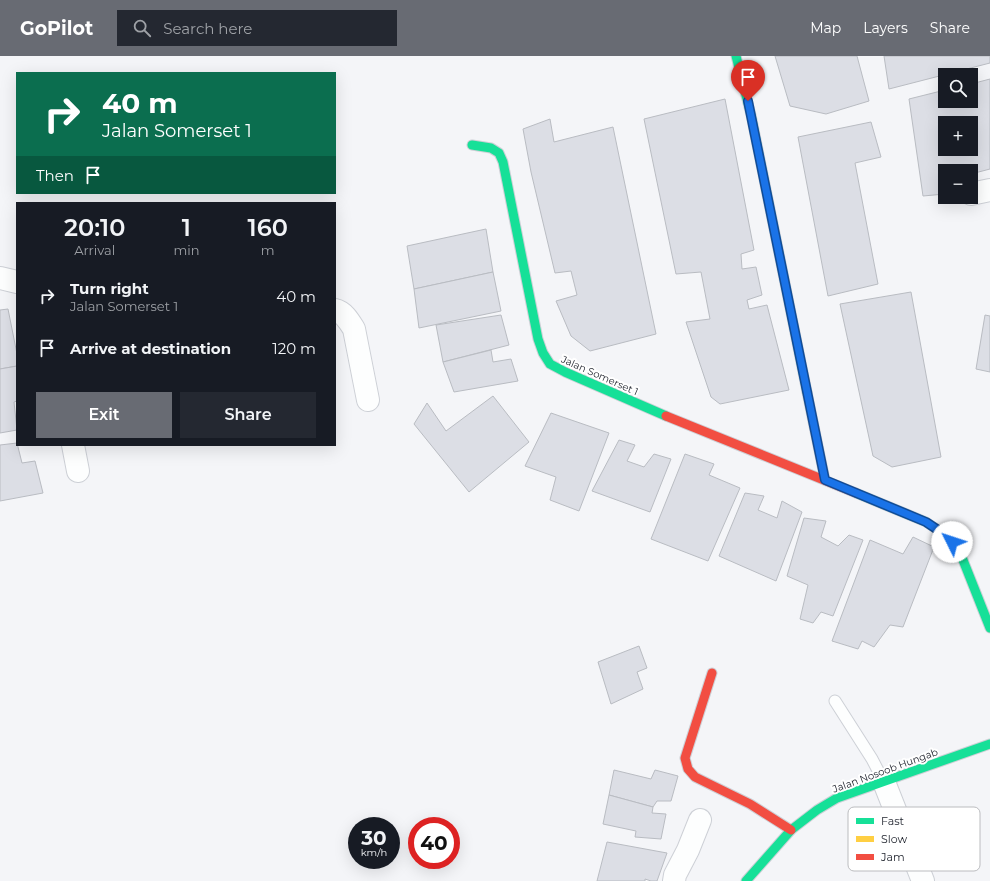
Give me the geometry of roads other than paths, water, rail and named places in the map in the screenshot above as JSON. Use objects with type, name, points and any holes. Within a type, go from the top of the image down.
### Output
[{"type":"street","points":[[736,56],[751,115],[825,480]]},
{"type":"street","name":"Jalan Somerset 1","points":[[472,145],[492,148],[499,153],[503,162],[538,339],[543,353],[550,364],[565,372],[665,415],[926,522],[941,532],[952,542],[963,560],[990,628]]},
{"type":"street","points":[[978,193],[990,190]]},
{"type":"street","points":[[0,278],[16,282]]},
{"type":"street","points":[[336,310],[348,319],[354,329],[368,400]]},
{"type":"street","points":[[73,446],[78,471]]},
{"type":"street","points":[[712,673],[685,758],[688,769],[696,777],[750,804],[791,830]]},
{"type":"street","name":"Jalan Nosoob Hungab","points":[[746,881],[791,830],[817,810],[837,798],[990,744]]},
{"type":"street","points":[[884,782],[894,807]]},
{"type":"street","points":[[674,881],[675,875],[688,850],[700,820]]},
{"type":"street","points":[[919,871],[923,881]]},
{"type":"lane","points":[[835,701],[872,759],[884,782]]}]
